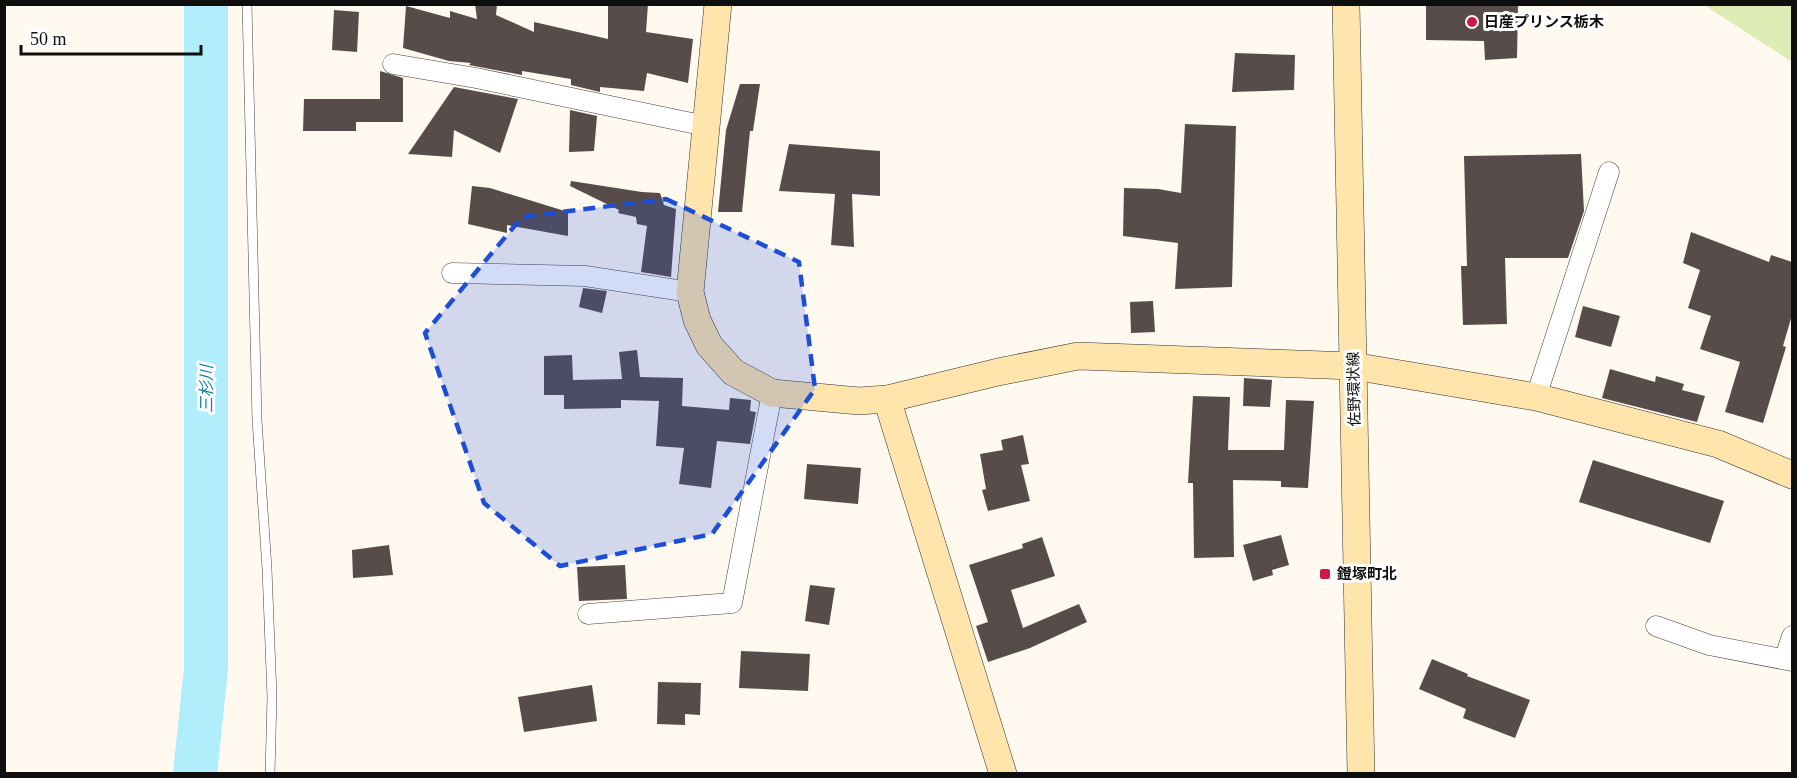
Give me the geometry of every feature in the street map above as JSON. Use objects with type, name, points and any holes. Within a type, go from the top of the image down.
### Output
[{"type":"street","points":[[718,4],[690,292],[697,320],[709,345],[733,372],[772,393],[859,400],[887,399],[917,394],[998,372],[1078,356],[1353,366],[1536,397],[1718,444],[1792,476]]},
{"type":"street","name":"佐野環状線","points":[[1346,4],[1361,774]]},
{"type":"street","points":[[393,64],[476,78],[706,126]]},
{"type":"street","points":[[1536,397],[1609,172]]},
{"type":"street","points":[[452,273],[585,276],[690,292]]},
{"type":"street","points":[[588,614],[732,603],[772,393]]},
{"type":"street","points":[[887,399],[1003,774]]},
{"type":"street","points":[[1656,626],[1709,645],[1789,659],[1792,636]]},
{"type":"lane","points":[[247,4],[257,420],[267,569],[271,686],[270,774]]},
{"type":"highlighted area","points":[[666,199],[799,262],[815,389],[712,534],[560,566],[484,503],[425,333],[522,217]]},
{"type":"green space","points":[[1704,5],[1792,5],[1792,62]]},
{"type":"building","points":[[475,4],[497,4],[496,15],[534,32],[534,22],[608,39],[608,4],[648,4],[646,32],[693,39],[688,83],[647,73],[644,91],[600,87],[600,92],[571,85],[571,79],[522,71],[522,75],[469,65],[471,63],[449,61],[403,48],[406,6],[450,18],[450,11],[477,19]]},
{"type":"building","name":"日産プリンス栃木","points":[[1426,4],[1518,4],[1517,58],[1485,60],[1484,41],[1426,40]]},
{"type":"building","points":[[334,10],[359,12],[357,52],[332,50]]},
{"type":"building","points":[[1235,53],[1295,55],[1294,90],[1232,92]]},
{"type":"building","points":[[380,71],[403,78],[403,122],[356,122],[356,131],[303,131],[304,99],[380,99]]},
{"type":"building","points":[[740,84],[760,84],[753,131],[750,131],[742,212],[718,212],[726,130]]},
{"type":"building","points":[[454,87],[518,99],[500,153],[454,130],[452,157],[408,154]]},
{"type":"building","points":[[570,110],[597,116],[594,151],[569,152]]},
{"type":"building","points":[[1185,124],[1236,126],[1232,287],[1175,289],[1178,243],[1123,236],[1124,188],[1158,189],[1181,193]]},
{"type":"building","points":[[789,144],[880,151],[880,196],[852,194],[854,247],[831,245],[835,194],[779,191]]},
{"type":"building","points":[[1581,154],[1584,211],[1568,258],[1505,258],[1507,324],[1463,325],[1461,266],[1467,266],[1464,156]]},
{"type":"building","points":[[571,181],[660,193],[664,205],[676,209],[671,277],[641,272],[647,226],[637,224],[636,217],[618,213],[619,210],[570,186]]},
{"type":"building","points":[[472,186],[490,188],[568,212],[568,236],[507,225],[507,233],[468,224]]},
{"type":"building","points":[[1691,232],[1769,262],[1771,255],[1792,262],[1792,315],[1783,346],[1786,347],[1763,423],[1725,412],[1740,362],[1700,349],[1711,316],[1688,308],[1700,270],[1683,263]]},
{"type":"building","points":[[583,288],[607,291],[602,313],[579,307]]},
{"type":"building","points":[[1153,301],[1155,332],[1131,333],[1130,302]]},
{"type":"building","points":[[1583,306],[1620,316],[1611,347],[1575,337]]},
{"type":"building","points":[[637,350],[640,377],[683,378],[682,406],[729,410],[730,398],[751,400],[750,411],[756,412],[750,444],[717,441],[711,488],[679,484],[684,448],[656,446],[659,401],[621,400],[621,408],[564,409],[564,395],[544,395],[544,356],[572,355],[573,380],[622,379],[619,352]]},
{"type":"building","points":[[1610,369],[1655,382],[1656,376],[1684,384],[1682,390],[1705,396],[1697,422],[1602,398]]},
{"type":"building","points":[[1244,378],[1272,380],[1270,407],[1243,406]]},
{"type":"building","points":[[1193,396],[1230,397],[1228,450],[1284,450],[1286,400],[1314,401],[1308,488],[1281,487],[1281,481],[1233,480],[1234,557],[1194,558],[1193,483],[1188,483]]},
{"type":"building","points":[[1023,435],[1029,464],[1021,465],[1030,501],[988,511],[982,490],[986,489],[980,454],[1003,450],[1001,440]]},
{"type":"building","points":[[1593,460],[1724,501],[1710,543],[1579,502]]},
{"type":"building","points":[[807,464],[861,468],[858,504],[804,499]]},
{"type":"building","points":[[1281,535],[1289,565],[1272,570],[1273,575],[1253,581],[1243,545]]},
{"type":"building","points":[[1042,537],[1055,576],[1011,590],[1023,628],[1079,604],[1087,622],[1030,648],[988,662],[976,626],[988,622],[969,565],[1023,548],[1022,544]]},
{"type":"building","points":[[389,545],[393,575],[353,578],[352,550]]},
{"type":"building","points":[[625,565],[627,599],[579,601],[577,567]]},
{"type":"building","points":[[810,585],[835,588],[829,625],[805,621]]},
{"type":"building","points":[[741,651],[810,654],[808,691],[739,688]]},
{"type":"building","points":[[1432,659],[1468,674],[1467,676],[1530,700],[1515,738],[1463,718],[1466,709],[1419,689]]},
{"type":"building","points":[[658,682],[701,683],[700,715],[685,714],[685,725],[657,724]]},
{"type":"building","points":[[592,685],[597,721],[524,732],[518,697]]},
{"type":"waterway","name":"三杉川","points":[[195,774],[206,668],[206,4]]},
{"type":"place","name":"日産プリンス栃木","points":[[1472,22]]},
{"type":"place","name":"鐙塚町北","points":[[1325,574]]}]
